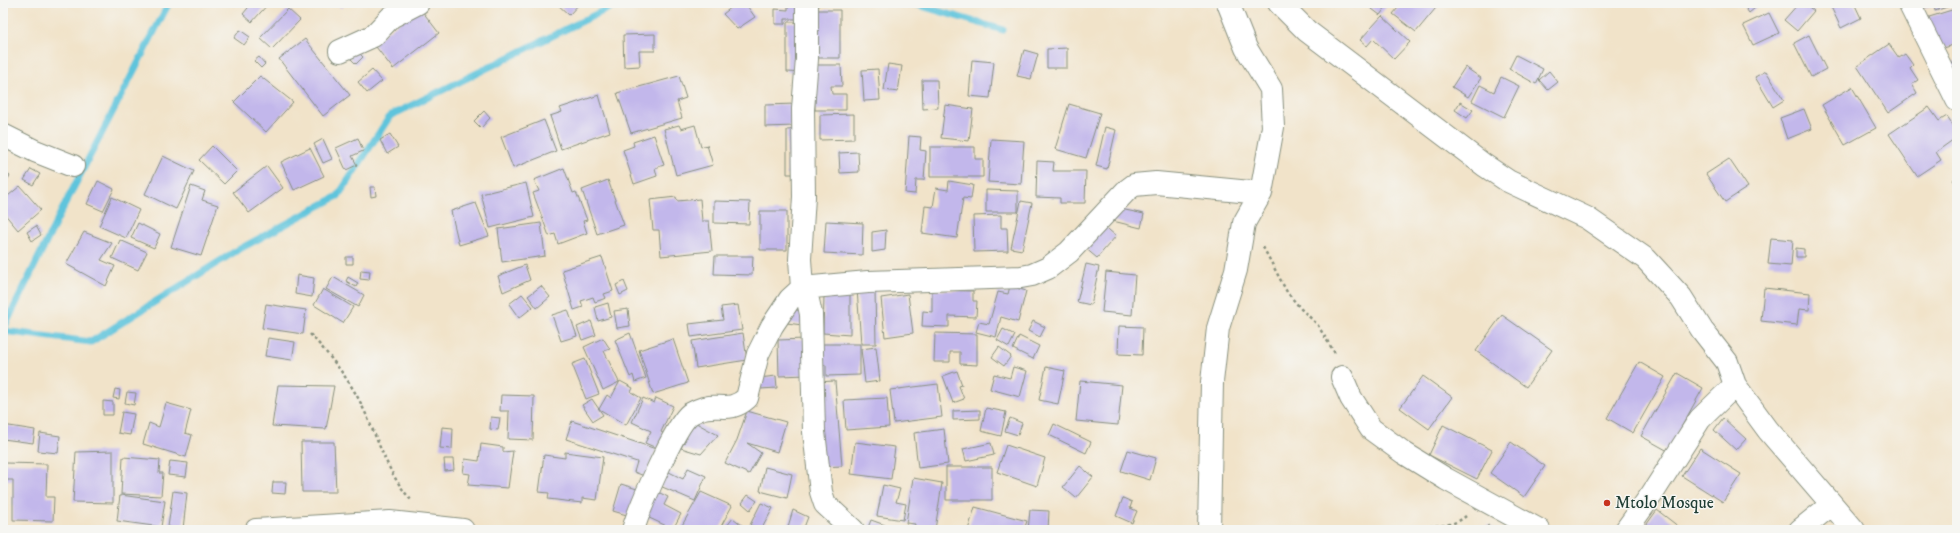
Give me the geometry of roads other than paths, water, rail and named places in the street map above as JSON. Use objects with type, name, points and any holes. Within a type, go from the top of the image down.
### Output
[{"type":"street","points":[[340,51],[373,36],[391,16],[418,3]]},
{"type":"street","points":[[807,3],[807,59],[803,109],[804,197],[800,258],[802,288],[807,296],[810,314],[814,432],[821,492],[825,504],[853,530]]},
{"type":"street","points":[[1209,530],[1212,382],[1218,328],[1236,270],[1244,223],[1261,193],[1273,127],[1271,89],[1246,48],[1228,3]]},
{"type":"street","points":[[1279,3],[1307,31],[1508,182],[1587,218],[1646,260],[1681,297],[1702,330],[1727,362],[1736,385],[1768,430],[1854,530]]},
{"type":"street","points":[[1909,3],[1957,100]]},
{"type":"street","points":[[3,135],[35,151],[73,166]]},
{"type":"street","points":[[633,530],[649,488],[680,427],[689,415],[701,409],[734,407],[747,398],[758,354],[772,326],[790,299],[802,288],[868,282],[1021,277],[1032,275],[1048,268],[1069,252],[1134,184],[1156,183],[1261,193]]},
{"type":"street","points":[[1342,377],[1351,398],[1371,429],[1404,453],[1475,496],[1539,530]]},
{"type":"street","points":[[1626,530],[1652,494],[1700,419],[1736,385]]},
{"type":"street","points":[[1800,530],[1831,505]]},
{"type":"street","points":[[256,530],[390,522],[463,530]]},
{"type":"waterway","points":[[3,330],[61,212],[169,3]]},
{"type":"waterway","points":[[3,331],[91,342],[236,251],[338,196],[390,116],[619,3]]},
{"type":"waterway","points":[[911,3],[1003,30]]},
{"type":"place","name":"Mtolo Mosque","points":[[1607,503]]}]
